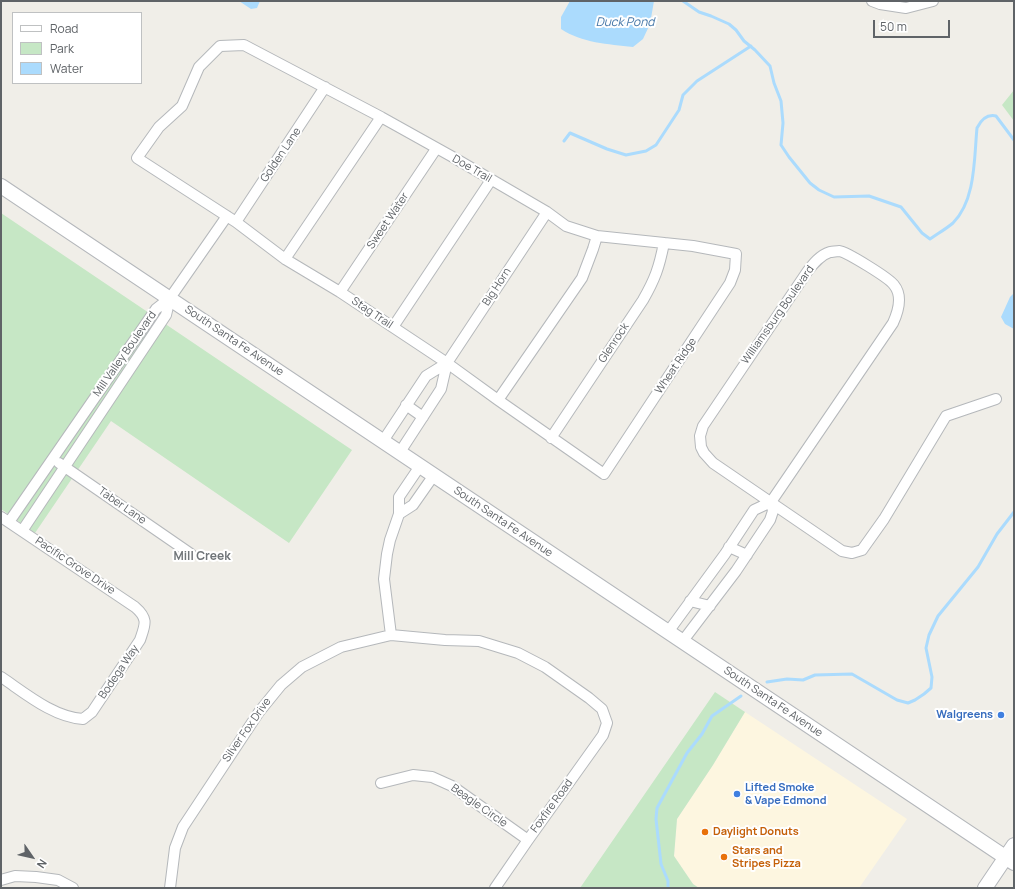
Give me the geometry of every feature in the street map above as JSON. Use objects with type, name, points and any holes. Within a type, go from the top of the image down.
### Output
[{"type":"main road","name":"South Santa Fe Avenue","points":[[1,186],[1010,860]]},
{"type":"main road","points":[[985,888],[1010,860],[1014,845]]},
{"type":"street","points":[[872,1],[880,4],[906,8],[933,1]]},
{"type":"street","name":"Doe Trail","points":[[137,158],[159,127],[182,106],[199,66],[220,46],[244,45],[381,117],[546,212],[566,226],[597,236],[693,246],[736,254]]},
{"type":"street","name":"Golden Lane","points":[[236,222],[325,87]]},
{"type":"street","points":[[285,258],[381,117]]},
{"type":"street","name":"Sweet Water","points":[[340,292],[436,149]]},
{"type":"street","name":"Stag Trail","points":[[137,158],[236,222],[285,258],[340,292],[447,363],[551,438],[604,474]]},
{"type":"street","points":[[393,327],[491,180]]},
{"type":"street","name":"Big Horn","points":[[400,452],[441,389],[447,363],[546,212]]},
{"type":"street","points":[[170,298],[227,216]]},
{"type":"street","points":[[498,400],[582,278],[597,236]]},
{"type":"street","name":"Glenrock","points":[[551,438],[643,300],[655,278],[660,264],[664,243]]},
{"type":"street","name":"Williamsburg Boulevard","points":[[668,632],[754,510],[771,502],[894,323],[898,312],[899,298],[895,285],[884,276],[840,251],[829,252],[817,260],[807,272],[701,430],[701,447],[708,458],[771,502],[842,551],[852,553],[862,550],[884,519],[946,416],[996,399]]},
{"type":"street","name":"Wheat Ridge","points":[[604,474],[726,289],[735,270],[736,254]]},
{"type":"street","name":"Mill Valley Boulevard","points":[[5,520],[53,458],[156,309],[170,298]]},
{"type":"street","name":"Mill Valley Boulevard","points":[[22,531],[166,315],[170,298]]},
{"type":"street","name":"Big Horn","points":[[382,441],[426,376],[447,363]]},
{"type":"street","points":[[406,405],[423,417]]},
{"type":"street","name":"Taber Lane","points":[[53,458],[191,554]]},
{"type":"street","points":[[391,635],[384,579],[387,554],[399,514],[399,497],[420,466]]},
{"type":"street","points":[[399,514],[413,505],[434,475]]},
{"type":"street","name":"Williamsburg Boulevard","points":[[682,642],[747,555],[770,520],[773,511],[771,502]]},
{"type":"street","name":"Pacific Grove Drive","points":[[5,520],[135,607],[141,612],[145,619]]},
{"type":"street","points":[[729,547],[747,555]]},
{"type":"street","points":[[690,601],[710,606]]},
{"type":"street","name":"Bodega Way","points":[[1,677],[56,713],[82,719],[92,712],[140,640],[145,619]]},
{"type":"street","name":"Silver Fox Drive","points":[[170,888],[175,848],[182,827],[259,712],[281,685],[302,667],[341,647],[391,635],[445,640],[479,641],[518,653],[545,667],[602,709],[607,722]]},
{"type":"street","name":"Foxfire Road","points":[[495,888],[603,734],[607,722]]},
{"type":"street","name":"Beagle Circle","points":[[381,783],[413,775],[432,777],[452,786],[528,840]]},
{"type":"street","points":[[1,880],[16,876],[36,877],[58,880],[73,888]]},
{"type":"shaded area","points":[[745,712],[907,819],[859,888],[699,888],[693,884],[674,856],[677,819],[713,765]]},
{"type":"green space","points":[[1014,90],[1014,121],[1002,105]]},
{"type":"green space","points":[[1,213],[352,450],[289,543],[111,421],[35,533],[1,509]]},
{"type":"green space","points":[[715,692],[745,712],[713,765],[677,819],[674,856],[693,884],[699,888],[580,888]]},
{"type":"water","points":[[239,1],[260,1],[257,8],[251,9]]},
{"type":"water","name":"Duck Pond","points":[[570,1],[654,1],[650,24],[643,39],[633,47],[586,40],[569,34],[561,29],[561,17]]},
{"type":"water","points":[[1014,293],[1014,329],[1005,324],[1001,317],[1010,297]]},
{"type":"waterway","points":[[683,1],[699,12],[729,24],[770,66],[774,83],[781,101],[783,123],[781,145],[810,183],[819,190],[834,197],[869,196],[901,207],[922,233],[930,239],[953,223],[961,214],[966,203],[970,191],[974,165],[977,128],[980,122],[987,117],[996,116],[1014,140]]},
{"type":"waterway","points":[[564,141],[570,133],[607,149],[626,155],[646,151],[656,145],[679,110],[683,95],[697,81],[751,46]]},
{"type":"waterway","points":[[767,682],[787,679],[803,680],[815,675],[852,674],[897,700],[908,703],[924,694],[931,688],[932,677],[926,648],[929,635],[938,616],[978,567],[997,534],[1014,512]]},
{"type":"waterway","points":[[668,888],[668,881],[661,864],[656,819],[657,808],[687,753],[702,734],[712,716],[741,696]]},
{"type":"place","name":"Walgreens","points":[[1001,715]]},
{"type":"place","name":"Lifted Smoke & Vape Edmond","points":[[737,794]]},
{"type":"place","name":"Daylight Donuts","points":[[705,832]]},
{"type":"place","name":"Stars and Stripes Pizza","points":[[724,857]]},
{"type":"district","name":"Mill Creek","points":[[202,557]]}]
